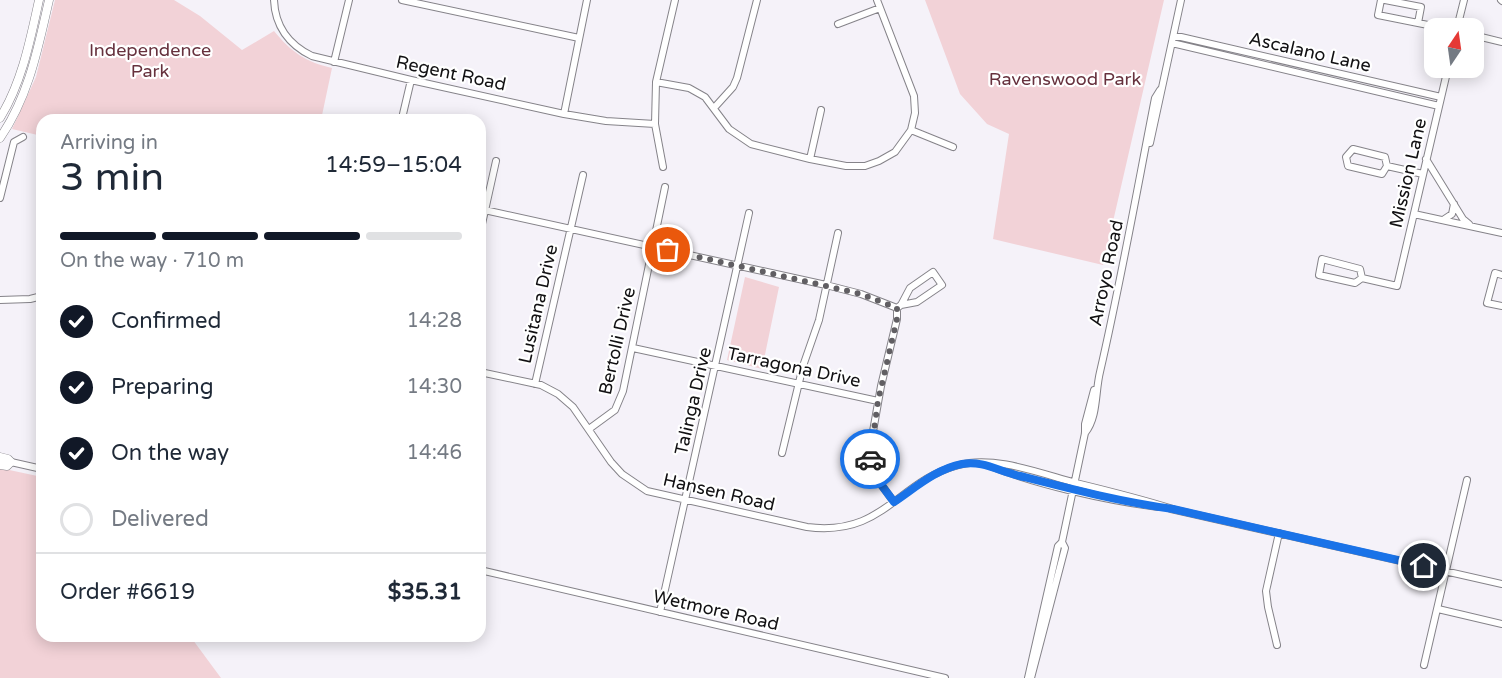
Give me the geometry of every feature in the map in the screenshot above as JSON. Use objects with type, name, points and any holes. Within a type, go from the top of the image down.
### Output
[{"type":"main road","points":[[0,118],[14,92],[27,56],[39,0]]},
{"type":"main road","points":[[0,138],[22,98],[36,60],[49,0]]},
{"type":"main road","points":[[27,56],[36,60]]},
{"type":"main road","points":[[0,457],[11,462],[7,466],[0,465]]},
{"type":"street","name":"Regent Road","points":[[274,0],[278,25],[300,50],[312,56],[411,81],[564,114],[606,121],[655,124]]},
{"type":"street","points":[[333,62],[348,0]]},
{"type":"street","points":[[402,0],[579,38]]},
{"type":"street","points":[[564,114],[587,0]]},
{"type":"street","points":[[663,167],[655,124],[656,82],[675,0]]},
{"type":"street","points":[[714,108],[733,87],[737,78],[757,0]]},
{"type":"street","points":[[656,82],[689,88],[705,97],[729,129],[751,144],[846,166],[865,166],[879,161],[895,152],[911,130],[915,113],[914,96],[878,0]]},
{"type":"street","name":"Arroyo Road","points":[[1030,678],[1065,548],[1062,542],[1085,424],[1098,381],[1181,0]]},
{"type":"street","points":[[1418,23],[1421,8],[1383,0],[1378,15],[1418,23],[1424,24]]},
{"type":"street","points":[[1460,18],[1464,0]]},
{"type":"street","points":[[838,24],[880,8]]},
{"type":"street","name":"Ascalano Lane","points":[[1172,40],[1183,38],[1441,97]]},
{"type":"street","points":[[1484,38],[1502,42]]},
{"type":"street","name":"Ascalano Lane","points":[[1172,40],[1439,106]]},
{"type":"street","name":"Mission Lane","points":[[1362,278],[1397,286],[1446,78]]},
{"type":"street","points":[[403,114],[411,81]]},
{"type":"street","points":[[810,159],[821,110]]},
{"type":"street","points":[[911,130],[953,147]]},
{"type":"street","points":[[0,198],[14,142],[23,137]]},
{"type":"street","points":[[1353,149],[1385,157],[1387,166],[1382,174],[1348,166],[1346,157],[1353,149]]},
{"type":"street","points":[[1426,159],[1469,225]]},
{"type":"street","points":[[486,198],[496,161]]},
{"type":"street","points":[[1387,166],[1423,174]]},
{"type":"street","name":"Lusitana Drive","points":[[535,384],[583,175]]},
{"type":"street","name":"Bertolli Drive","points":[[589,429],[611,414],[618,404],[633,348],[665,188]]},
{"type":"street","points":[[1443,220],[1452,214],[1454,204]]},
{"type":"street","points":[[486,210],[826,285],[899,306],[917,302],[942,285],[933,272],[910,288],[899,306],[871,442],[870,460],[877,479],[894,502]]},
{"type":"street","name":"Talinga Drive","points":[[660,612],[749,213]]},
{"type":"street","points":[[1414,214],[1502,233]]},
{"type":"street","points":[[782,453],[803,366],[819,320],[838,233]]},
{"type":"street","points":[[1322,259],[1360,268],[1362,278],[1355,284],[1319,275],[1322,259]]},
{"type":"street","points":[[1502,275],[1495,273],[1487,303],[1502,306]]},
{"type":"street","points":[[2,298],[36,298]]},
{"type":"street","name":"Tarragona Drive","points":[[633,348],[878,401]]},
{"type":"street","name":"Hansen Road","points":[[486,373],[535,384],[566,400],[611,462],[633,483],[653,492],[824,529],[863,522],[940,471],[963,464],[981,463],[1012,466],[1073,486],[1134,496],[1173,509],[1502,584]]},
{"type":"street","points":[[11,462],[36,468]]},
{"type":"street","points":[[1424,665],[1467,480]]},
{"type":"street","points":[[1277,645],[1266,591],[1279,533]]},
{"type":"street","name":"Wetmore Road","points":[[486,571],[945,678]]},
{"type":"street","points":[[1438,609],[1502,624]]},
{"type":"green space","name":"Independence Park","points":[[55,0],[174,0],[200,16],[242,50],[274,31],[300,55],[314,63],[332,68],[322,114],[36,114],[36,135],[12,129],[36,77]]},
{"type":"green space","name":"Ravenswood Park","points":[[925,0],[1164,0],[1103,265],[993,239],[1009,134],[987,124],[960,94]]},
{"type":"green space","points":[[745,277],[779,287],[762,369],[727,360]]},
{"type":"green space","points":[[0,468],[36,476],[36,642],[194,642],[221,678],[0,678]]},
{"type":"way so far","points":[[668,250],[861,294],[897,308],[897,319],[874,422],[870,459]]},
{"type":"route","points":[[870,459],[873,473],[894,502],[940,471],[963,464],[981,463],[1010,474],[1133,504],[1173,509],[1424,566]]}]
